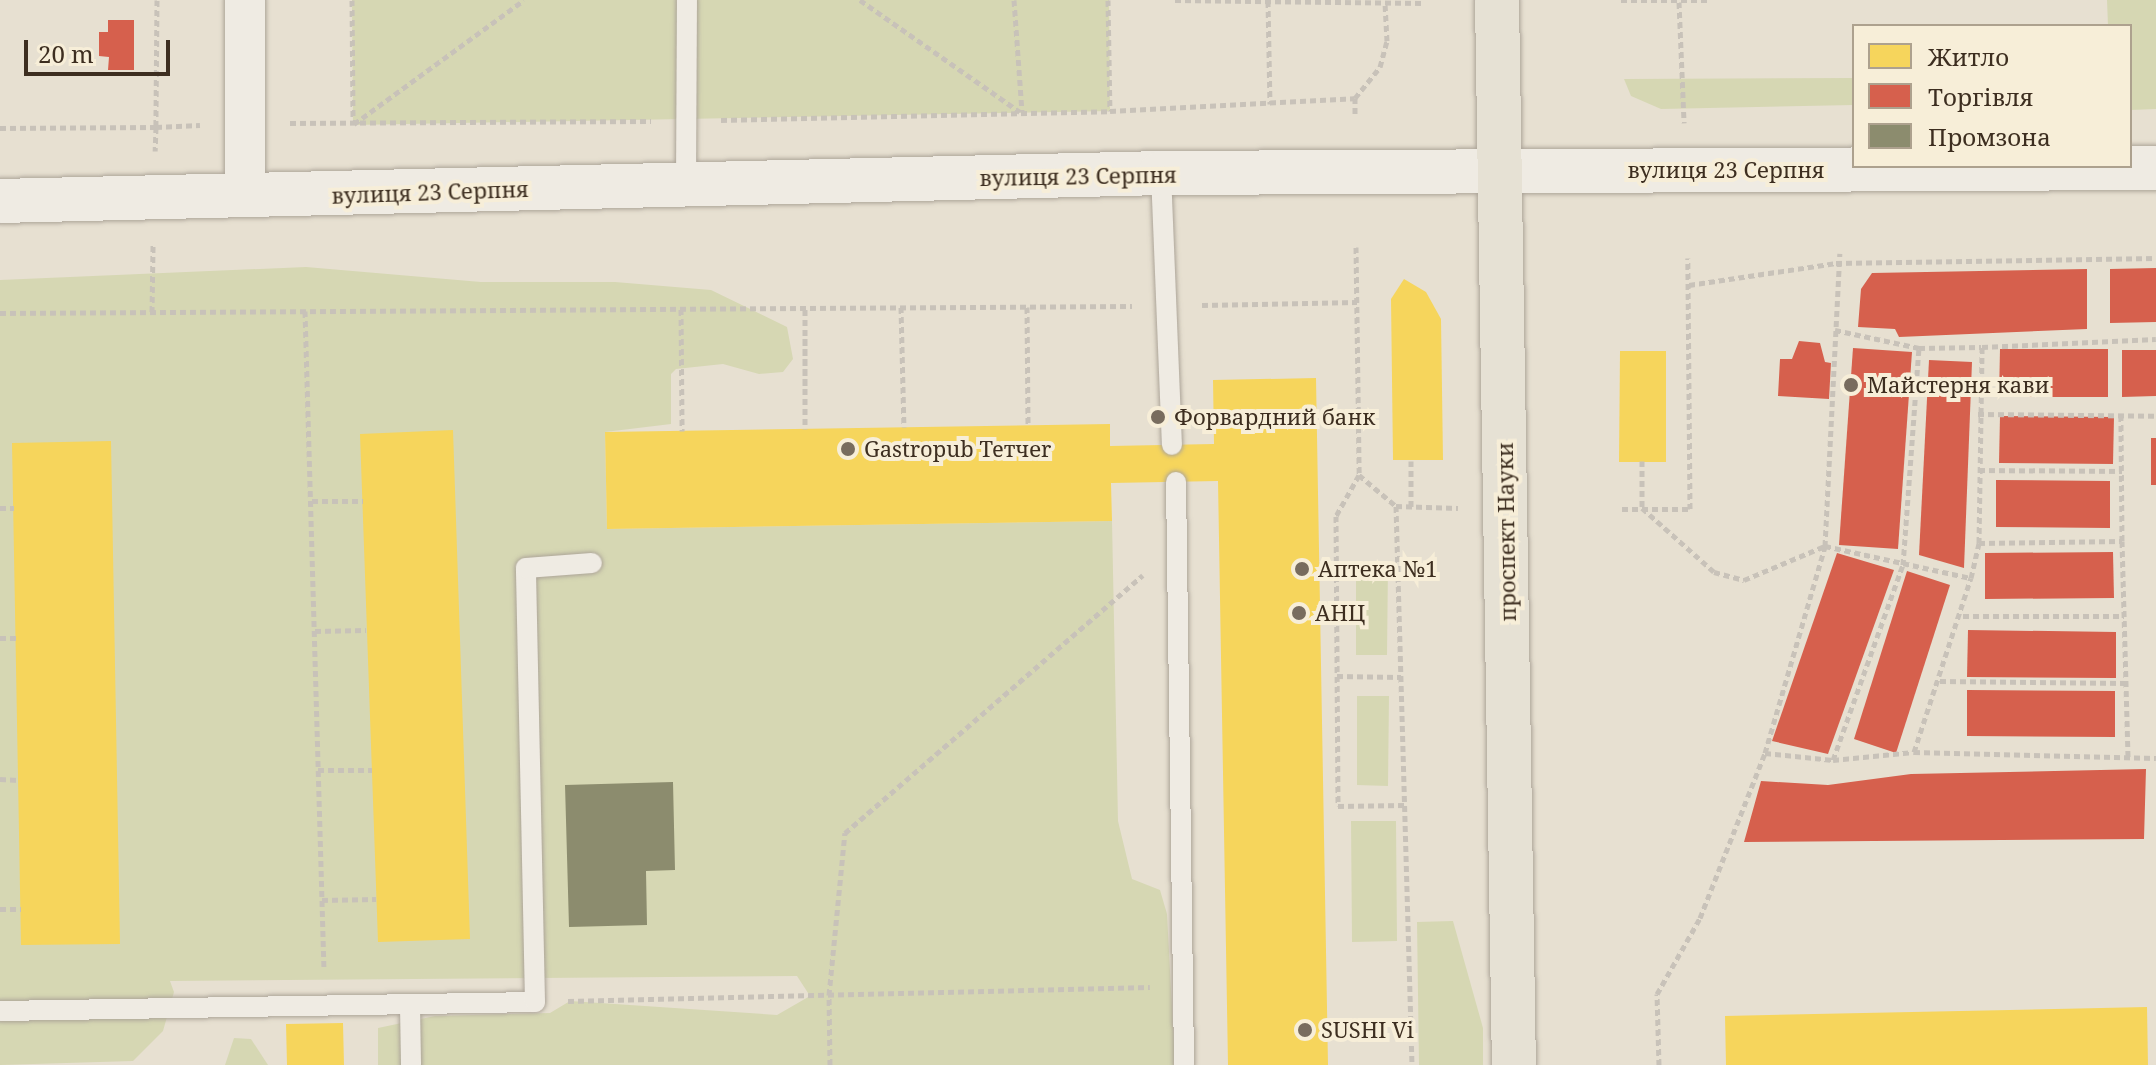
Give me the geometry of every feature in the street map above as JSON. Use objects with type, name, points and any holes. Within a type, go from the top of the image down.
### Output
[{"type":"main road","name":"проспект Науки","points":[[1497,0],[1514,1065]]},
{"type":"street","points":[[245,0],[245,197]]},
{"type":"street","name":"вулиця 23 Серпня","points":[[0,201],[1161,173],[2156,168]]},
{"type":"lane","points":[[686,184],[687,0]]},
{"type":"lane","points":[[1161,173],[1172,445]]},
{"type":"lane","points":[[1176,482],[1184,1065]]},
{"type":"lane","points":[[0,1011],[535,1002],[526,568],[592,563]]},
{"type":"lane","points":[[410,1006],[411,1065]]},
{"type":"path","points":[[157,0],[156,127],[245,122],[353,125],[1110,111],[1355,98]]},
{"type":"path","points":[[352,0],[353,125]]},
{"type":"path","points":[[353,125],[524,0]]},
{"type":"path","points":[[860,0],[1022,113]]},
{"type":"path","points":[[1014,0],[1022,113]]},
{"type":"path","points":[[1108,0],[1110,111]]},
{"type":"path","points":[[1175,0],[1424,3]]},
{"type":"path","points":[[1268,0],[1270,104]]},
{"type":"path","points":[[1621,0],[1707,0]]},
{"type":"path","points":[[1679,2],[1684,124]]},
{"type":"path","points":[[1355,114],[1355,98],[1380,67],[1387,41],[1385,3]]},
{"type":"path","points":[[1356,247],[1359,475],[1336,516],[1338,806],[1405,805]]},
{"type":"path","points":[[1659,1065],[1657,994],[1700,918],[1765,753],[1825,546],[1836,263],[1840,253]]},
{"type":"path","points":[[1622,509],[1690,509],[1688,258]]},
{"type":"path","points":[[1689,285],[1836,263],[2156,258]]},
{"type":"path","points":[[0,313],[805,309],[1357,302]]},
{"type":"path","points":[[901,307],[904,427]]},
{"type":"path","points":[[1027,307],[1028,425]]},
{"type":"path","points":[[681,309],[682,431]]},
{"type":"path","points":[[805,309],[805,429]]},
{"type":"path","points":[[305,311],[325,1007]]},
{"type":"path","points":[[1835,330],[1919,348],[2156,339]]},
{"type":"path","points":[[1914,752],[1963,616],[1979,543],[1978,414],[1982,347]]},
{"type":"path","points":[[1833,760],[1903,565],[1919,348]]},
{"type":"path","points":[[1978,414],[2156,416]]},
{"type":"path","points":[[2121,416],[2128,758]]},
{"type":"path","points":[[1411,461],[1411,507]]},
{"type":"path","points":[[1642,461],[1642,508],[1714,572],[1744,580],[1825,546],[1971,578]]},
{"type":"path","points":[[1979,470],[2122,471]]},
{"type":"path","points":[[1359,475],[1396,506],[1458,508]]},
{"type":"path","points":[[311,501],[363,501]]},
{"type":"path","points":[[1396,506],[1412,1065]]},
{"type":"path","points":[[0,508],[14,508]]},
{"type":"path","points":[[1979,543],[2122,541]]},
{"type":"path","points":[[830,1065],[829,995],[845,833],[1176,546]]},
{"type":"path","points":[[1963,616],[2124,616]]},
{"type":"path","points":[[315,631],[366,630]]},
{"type":"path","points":[[0,638],[16,638]]},
{"type":"path","points":[[1337,676],[1401,677]]},
{"type":"path","points":[[1940,681],[2126,683]]},
{"type":"path","points":[[1765,753],[1833,760],[1914,752],[2156,758]]},
{"type":"path","points":[[318,770],[372,770]]},
{"type":"path","points":[[0,779],[18,780]]},
{"type":"path","points":[[322,900],[376,899]]},
{"type":"path","points":[[0,909],[21,909]]},
{"type":"path","points":[[535,1002],[1181,987]]},
{"type":"green space","points":[[352,0],[1109,0],[1110,111],[353,125]]},
{"type":"green space","points":[[2107,0],[2156,0],[2156,109],[2132,110],[2132,24],[2108,24]]},
{"type":"green space","points":[[1852,78],[1852,105],[1661,109],[1631,96],[1624,79]]},
{"type":"green space","points":[[306,267],[481,282],[615,282],[711,290],[787,327],[793,359],[783,372],[759,374],[723,364],[676,369],[671,374],[671,424],[605,432],[607,529],[1112,521],[1118,821],[1132,879],[1160,890],[1167,914],[1175,1065],[378,1065],[378,1028],[435,1016],[550,1013],[570,1001],[777,1015],[810,996],[797,976],[170,981],[174,992],[163,1031],[133,1061],[0,1065],[0,280]]},
{"type":"green space","points":[[1356,565],[1388,565],[1387,655],[1356,655]]},
{"type":"green space","points":[[1357,696],[1389,696],[1388,786],[1357,785]]},
{"type":"green space","points":[[1351,821],[1396,821],[1397,941],[1352,942]]},
{"type":"green space","points":[[1453,921],[1483,1028],[1483,1065],[1419,1065],[1417,922]]},
{"type":"green space","points":[[234,1038],[251,1039],[268,1065],[225,1065]]},
{"type":"building: Житло","points":[[1404,279],[1426,292],[1441,319],[1443,460],[1393,460],[1391,299]]},
{"type":"building: Житло","points":[[1620,351],[1666,351],[1666,462],[1619,462]]},
{"type":"building: Житло","points":[[1316,378],[1328,1065],[1228,1065],[1218,481],[1111,483],[1112,521],[607,529],[605,432],[1110,424],[1110,446],[1214,444],[1213,380]]},
{"type":"building: Житло","points":[[453,430],[470,939],[378,942],[360,434]]},
{"type":"building: Житло","points":[[111,441],[120,944],[21,945],[12,443]]},
{"type":"building: Житло","points":[[2147,1007],[2148,1065],[1726,1065],[1725,1016]]},
{"type":"building: Житло","points":[[343,1023],[344,1065],[287,1065],[286,1024]]},
{"type":"building: Торгівля","points":[[108,20],[134,20],[134,70],[108,70],[109,57],[99,56],[99,32],[108,32]]},
{"type":"building: Торгівля","points":[[2156,268],[2156,322],[2110,323],[2110,269]]},
{"type":"building: Торгівля","points":[[2087,269],[2087,329],[1899,337],[1895,329],[1858,327],[1861,289],[1872,273]]},
{"type":"building: Торгівля","points":[[1799,341],[1820,343],[1825,362],[1831,363],[1829,399],[1778,396],[1780,359],[1792,359]]},
{"type":"building: Торгівля","points":[[1853,348],[1912,352],[1898,549],[1839,545]]},
{"type":"building: Торгівля","points":[[2000,349],[2108,349],[2108,397],[1999,397]]},
{"type":"building: Торгівля","points":[[2122,350],[2156,350],[2156,396],[2122,397]]},
{"type":"building: Торгівля","points":[[1929,360],[1972,362],[1964,568],[1919,555]]},
{"type":"building: Торгівля","points":[[2000,416],[2114,417],[2113,464],[1999,463]]},
{"type":"building: Торгівля","points":[[2151,438],[2156,438],[2156,485],[2151,485]]},
{"type":"building: Торгівля","points":[[1996,480],[2110,481],[2110,528],[1996,527]]},
{"type":"building: Торгівля","points":[[2113,552],[2114,598],[1985,599],[1985,553]]},
{"type":"building: Торгівля","points":[[1837,553],[1894,570],[1828,754],[1772,741]]},
{"type":"building: Торгівля","points":[[1907,571],[1950,585],[1896,753],[1854,739]]},
{"type":"building: Торгівля","points":[[1968,630],[2116,632],[2116,678],[1967,677]]},
{"type":"building: Торгівля","points":[[1967,690],[2115,691],[2115,737],[1967,736]]},
{"type":"building: Торгівля","points":[[2146,769],[2144,839],[1744,842],[1761,781],[1828,785],[1911,774]]},
{"type":"building: Промзона","points":[[673,782],[675,870],[646,871],[647,925],[569,927],[565,785]]},
{"type":"place","name":"Майстерня кави","points":[[1851,385]]},
{"type":"place","name":"Форвардний банк","points":[[1158,417]]},
{"type":"place","name":"Gastropub Teтчеr","points":[[848,449]]},
{"type":"place","name":"Аптека №1","points":[[1302,569]]},
{"type":"place","name":"АНЦ","points":[[1299,613]]},
{"type":"place","name":"SUSHI Vi","points":[[1305,1030]]}]
